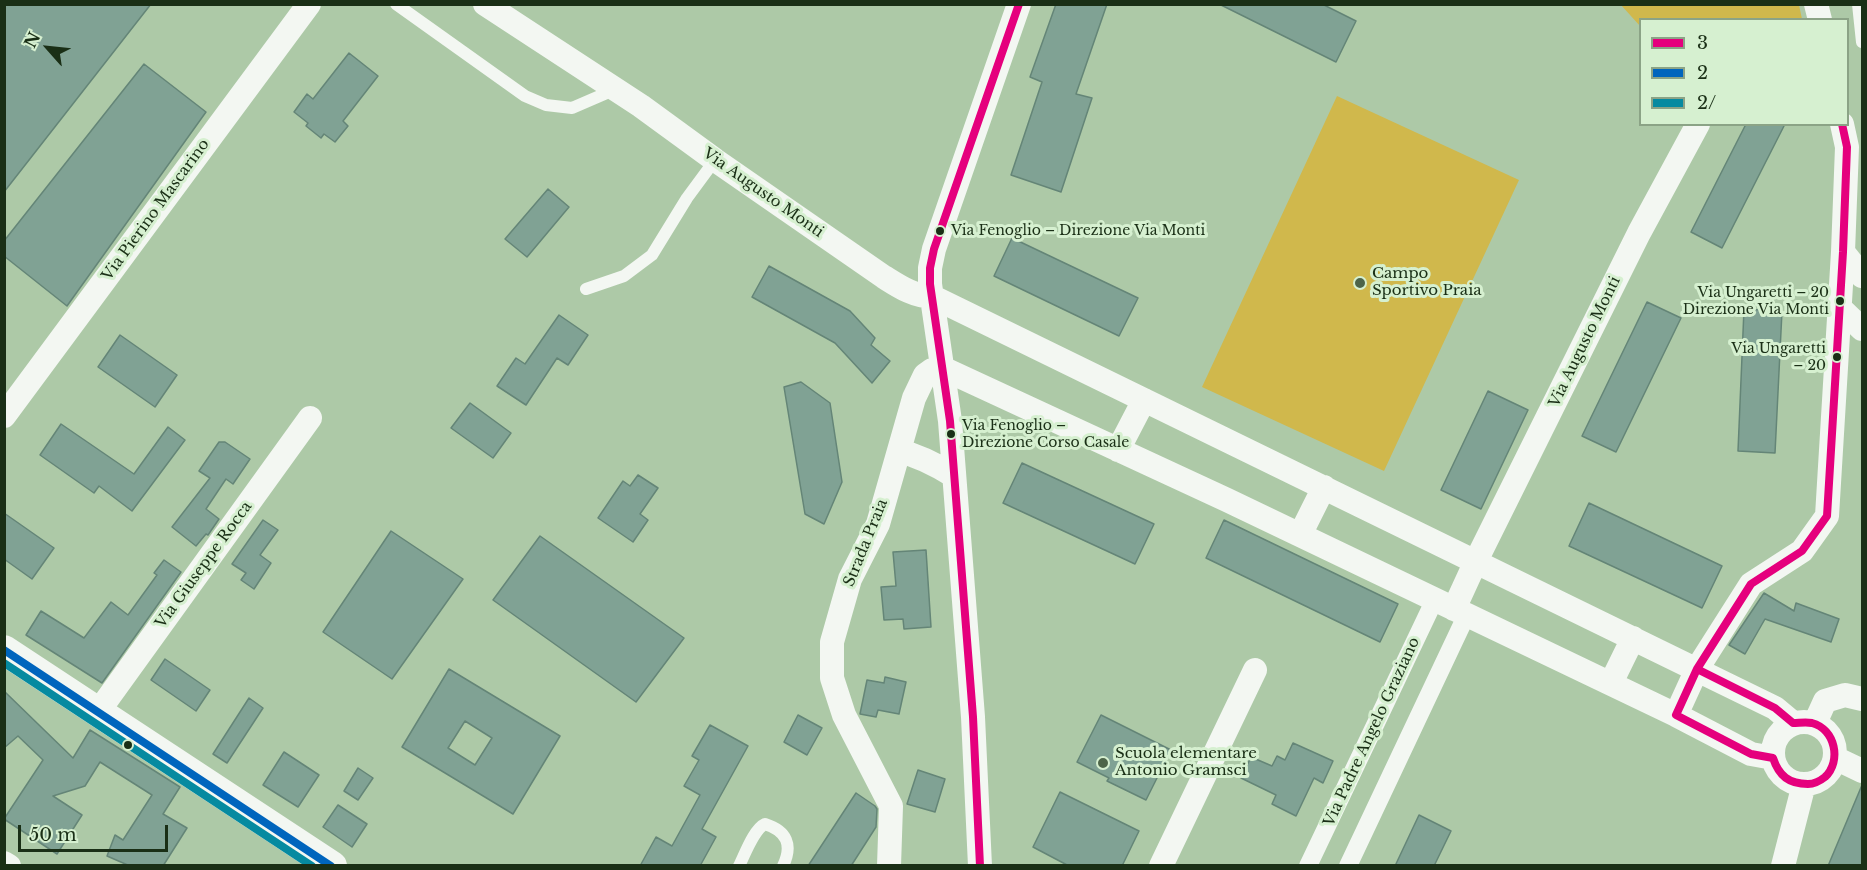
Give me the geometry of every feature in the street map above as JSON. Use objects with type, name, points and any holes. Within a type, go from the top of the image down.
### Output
[{"type":"street","name":"Via Pierino Mascarino","points":[[4,416],[309,4]]},
{"type":"street","points":[[485,4],[616,90]]},
{"type":"street","points":[[980,866],[974,717],[950,421],[930,284],[930,268],[934,249],[1019,4]]},
{"type":"street","name":"Via Augusto Monti","points":[[616,90],[884,277],[911,293],[922,297],[933,297],[1804,723],[1829,733],[1835,749],[1835,758]]},
{"type":"street","name":"Via Augusto Monti","points":[[1452,608],[1639,233],[1697,126]]},
{"type":"street","points":[[1676,715],[1697,669],[1751,584],[1802,551],[1827,516],[1843,252],[1846,147],[1842,126]]},
{"type":"street","points":[[1843,252],[1863,276]]},
{"type":"street","points":[[1840,308],[1863,329]]},
{"type":"street","points":[[942,368],[1611,683],[1751,754],[1773,758]]},
{"type":"street","name":"Strada Praia","points":[[889,866],[891,806],[844,715],[832,678],[832,642],[850,579],[878,524],[914,398],[925,375],[932,370],[942,368]]},
{"type":"street","points":[[1118,450],[1144,400]]},
{"type":"street","name":"Via Giuseppe Rocca","points":[[98,712],[310,418]]},
{"type":"street","points":[[899,451],[935,464],[954,476]]},
{"type":"street","points":[[1300,535],[1324,487]]},
{"type":"street","points":[[1348,866],[1452,608]]},
{"type":"street","name":"Via Padre Angelo Graziano","points":[[1308,866],[1452,608]]},
{"type":"street","points":[[1611,683],[1633,638]]},
{"type":"street","points":[[4,650],[332,866]]},
{"type":"street","points":[[1161,866],[1255,670]]},
{"type":"street","points":[[1863,699],[1845,695],[1825,702],[1804,723],[1784,729],[1776,737],[1773,747],[1775,767],[1787,780],[1795,783],[1813,783],[1827,774],[1835,758],[1863,771]]},
{"type":"street","points":[[1784,866],[1804,784]]},
{"type":"street","points":[[4,862],[9,866]]},
{"type":"lane","points":[[396,4],[525,96],[546,105],[572,108],[616,90]]},
{"type":"lane","points":[[1858,4],[1863,42]]},
{"type":"lane","points":[[586,289],[624,276],[652,255],[687,198],[715,160]]},
{"type":"lane","points":[[739,866],[760,826],[765,825],[780,832],[785,838],[789,848],[783,866]]},
{"type":"shaded area","points":[[1621,5],[1799,5],[1802,18],[1639,18],[1639,25]]},
{"type":"shaded area","name":"Campo Sportivo Praia","points":[[1337,96],[1519,180],[1384,471],[1202,387]]},
{"type":"building","points":[[4,4],[151,4],[4,192]]},
{"type":"building","points":[[1056,4],[1107,4],[1076,94],[1092,98],[1061,192],[1011,175],[1042,82],[1030,77]]},
{"type":"building","points":[[1219,4],[1322,4],[1356,21],[1336,62]]},
{"type":"building","points":[[349,53],[378,76],[343,121],[348,126],[335,142],[324,134],[321,138],[294,112],[307,94],[313,99]]},
{"type":"building","points":[[144,64],[206,112],[67,306],[4,256],[4,241]]},
{"type":"building","points":[[1745,126],[1784,126],[1722,248],[1691,232]]},
{"type":"building","points":[[548,189],[569,207],[527,257],[505,239]]},
{"type":"building","points":[[1012,238],[1138,298],[1119,336],[994,276]]},
{"type":"building","points":[[769,266],[850,311],[875,338],[871,345],[890,361],[872,383],[835,343],[752,297]]},
{"type":"building","points":[[1647,302],[1681,318],[1616,452],[1582,436]]},
{"type":"building","points":[[1744,309],[1782,311],[1775,453],[1738,451]]},
{"type":"building","points":[[559,315],[588,335],[568,365],[557,358],[526,405],[497,386],[516,358],[525,364]]},
{"type":"building","points":[[120,335],[177,375],[155,407],[98,367]]},
{"type":"building","points":[[801,382],[830,403],[842,482],[824,524],[805,514],[784,387]]},
{"type":"building","points":[[1488,391],[1528,410],[1481,509],[1441,490]]},
{"type":"building","points":[[470,403],[511,433],[493,458],[451,428]]},
{"type":"building","points":[[61,424],[134,474],[168,427],[185,440],[132,511],[99,486],[94,493],[40,455]]},
{"type":"building","points":[[219,442],[225,442],[250,459],[233,484],[226,479],[206,509],[219,519],[208,535],[206,534],[196,546],[172,527],[210,478],[199,471]]},
{"type":"building","points":[[1022,463],[1154,524],[1135,564],[1003,503]]},
{"type":"building","points":[[638,475],[658,488],[640,514],[648,520],[633,542],[598,518],[623,481],[630,486]]},
{"type":"building","points":[[1589,503],[1722,566],[1702,608],[1569,546]]},
{"type":"building","points":[[4,513],[54,548],[32,579],[4,559]]},
{"type":"building","points":[[263,520],[278,530],[260,555],[271,563],[254,589],[241,580],[246,573],[232,564]]},
{"type":"building","points":[[1224,520],[1398,604],[1380,642],[1206,558]]},
{"type":"building","points":[[391,531],[463,579],[392,679],[323,632]]},
{"type":"building","points":[[540,536],[684,638],[636,702],[493,600]]},
{"type":"building","points":[[926,550],[931,627],[904,629],[903,619],[884,620],[881,587],[896,586],[893,552]]},
{"type":"building","points":[[164,560],[181,572],[102,683],[26,635],[41,611],[84,638],[111,602],[128,615],[157,575],[154,573]]},
{"type":"building","points":[[1764,593],[1794,611],[1796,603],[1839,619],[1831,642],[1765,619],[1745,654],[1729,645]]},
{"type":"building","points":[[165,659],[210,690],[196,711],[151,680]]},
{"type":"building","points":[[449,669],[560,736],[513,814],[402,747]],"holes":[[[465,721],[492,738],[475,765],[448,748]]]},
{"type":"building","points":[[885,677],[906,682],[899,714],[878,710],[876,717],[860,714],[867,680],[884,683]]},
{"type":"building","points":[[4,691],[73,758],[90,730],[180,787],[163,814],[187,828],[163,866],[130,866],[107,856],[115,835],[123,840],[152,795],[100,762],[85,786],[53,796],[82,815],[57,854],[4,819],[43,760],[18,736],[4,748]]},
{"type":"building","points":[[249,698],[263,708],[227,763],[213,754]]},
{"type":"building","points":[[798,715],[822,728],[807,755],[784,742]]},
{"type":"building","points":[[1101,715],[1171,750],[1146,800],[1107,781],[1109,778],[1077,762]]},
{"type":"building","points":[[710,725],[748,746],[702,829],[716,837],[700,866],[640,866],[656,837],[672,846],[700,795],[684,786],[699,760],[692,756]]},
{"type":"building","points":[[1293,743],[1333,761],[1323,783],[1314,778],[1296,816],[1272,804],[1276,795],[1241,778],[1251,757],[1272,766],[1277,756],[1285,760]]},
{"type":"building","points":[[284,752],[319,775],[298,807],[263,785]]},
{"type":"building","points":[[358,768],[373,778],[358,800],[344,791]]},
{"type":"building","points":[[918,770],[945,779],[935,812],[907,804]]},
{"type":"building","points":[[1862,785],[1863,866],[1828,866]]},
{"type":"building","points":[[1060,792],[1139,831],[1122,866],[1069,866],[1033,847]]},
{"type":"building","points":[[856,793],[877,809],[876,827],[851,866],[808,866]]},
{"type":"building","points":[[338,805],[367,824],[352,847],[323,827]]},
{"type":"building","points":[[1419,815],[1451,831],[1434,866],[1395,866]]},
{"type":"transit line","name":"3","points":[[980,866],[973,717],[950,421],[930,284],[930,268],[934,249],[1019,4]]},
{"type":"transit line","name":"3","points":[[1697,669],[1751,584],[1802,551],[1827,516],[1843,252],[1847,147],[1842,126]]},
{"type":"transit line","name":"2","points":[[4,650],[331,866]]},
{"type":"transit line","name":"2/","points":[[4,663],[312,866]]},
{"type":"transit line","name":"3","points":[[1697,669],[1775,708],[1793,723],[1812,723],[1820,726],[1834,746],[1833,763],[1825,777],[1810,784],[1790,781],[1778,770],[1773,758],[1751,754],[1676,715],[1697,669]]},
{"type":"place","name":"Via Fenoglio – Direzione Via Monti","points":[[940,231]]},
{"type":"place","name":"Campo Sportivo Praia","points":[[1360,283]]},
{"type":"place","name":"Via Ungaretti – 20 Direzione Via Monti","points":[[1840,301]]},
{"type":"place","name":"Via Ungaretti – 20","points":[[1837,357]]},
{"type":"place","name":"Via Fenoglio – Direzione Corso Casale","points":[[951,434]]},
{"type":"place","name":"Scuola elementare Antonio Gramsci","points":[[1103,763]]}]
